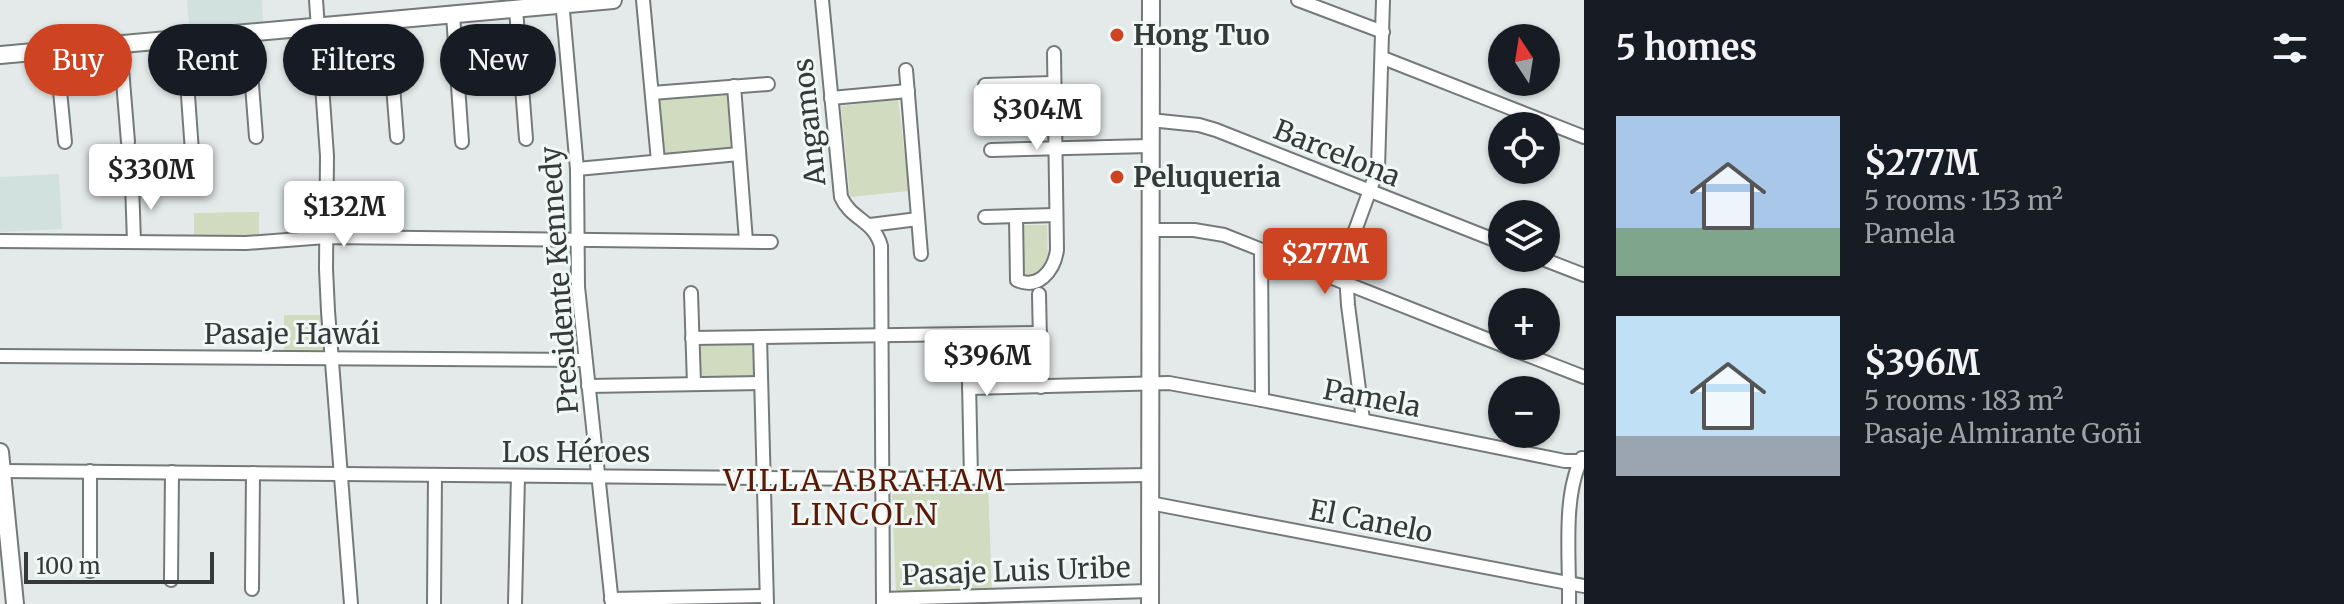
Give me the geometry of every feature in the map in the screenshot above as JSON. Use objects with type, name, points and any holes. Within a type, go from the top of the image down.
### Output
[{"type":"street","points":[[316,0],[318,24]]},
{"type":"street","points":[[358,24],[562,2],[613,0]]},
{"type":"street","points":[[643,0],[658,161]]},
{"type":"street","name":"Angamos","points":[[822,0],[841,197],[852,213],[870,225]]},
{"type":"street","points":[[1150,598],[1151,0]]},
{"type":"street","points":[[1298,0],[1383,32]]},
{"type":"street","points":[[1363,420],[1345,258],[1370,192],[1379,157],[1383,0]]},
{"type":"street","name":"Presidente Kennedy","points":[[562,2],[577,169],[578,287],[585,360],[594,386],[598,476],[612,601]]},
{"type":"street","points":[[516,9],[526,139]]},
{"type":"street","points":[[453,15],[462,142]]},
{"type":"street","points":[[388,21],[397,137]]},
{"type":"street","points":[[0,55],[24,53]]},
{"type":"street","points":[[1016,216],[1017,280],[1036,283],[1042,280],[1056,259],[1054,53]]},
{"type":"street","points":[[1383,58],[1584,137]]},
{"type":"street","points":[[906,70],[921,254]]},
{"type":"street","points":[[985,85],[1054,83]]},
{"type":"street","points":[[652,93],[768,84]]},
{"type":"street","points":[[734,86],[746,241]]},
{"type":"street","points":[[831,98],[908,91]]},
{"type":"street","points":[[60,96],[65,142]]},
{"type":"street","points":[[124,96],[128,142]]},
{"type":"street","points":[[188,96],[192,152]]},
{"type":"street","points":[[253,96],[256,137]]},
{"type":"street","points":[[323,96],[327,156],[326,269],[351,604]]},
{"type":"street","name":"Barcelona","points":[[1150,120],[1216,130],[1488,238]]},
{"type":"street","points":[[991,150],[1150,146]]},
{"type":"street","points":[[577,169],[739,154]]},
{"type":"street","points":[[132,183],[134,242]]},
{"type":"street","points":[[985,217],[1056,215]]},
{"type":"street","points":[[883,602],[881,246],[870,225],[918,219]]},
{"type":"street","points":[[1151,230],[1209,231],[1488,340]]},
{"type":"street","points":[[0,241],[262,243],[326,237],[771,242]]},
{"type":"street","points":[[1261,250],[1262,400]]},
{"type":"street","points":[[1560,266],[1584,275]]},
{"type":"street","points":[[691,293],[694,384]]},
{"type":"street","points":[[1039,294],[1041,387]]},
{"type":"street","points":[[692,338],[1040,333]]},
{"type":"street","points":[[968,334],[971,478]]},
{"type":"street","points":[[612,601],[766,600],[760,337]]},
{"type":"street","name":"Pasaje Hawái","points":[[0,356],[585,360]]},
{"type":"street","points":[[1540,360],[1584,377]]},
{"type":"street","points":[[594,386],[761,383]]},
{"type":"street","name":"Pamela","points":[[969,388],[1169,383],[1565,461],[1583,459]]},
{"type":"street","points":[[0,452],[5,550],[15,604]]},
{"type":"street","points":[[1569,604],[1570,494],[1583,459]]},
{"type":"street","name":"Los Héroes","points":[[2,471],[881,479],[1150,475]]},
{"type":"street","points":[[90,471],[90,571]]},
{"type":"street","points":[[171,580],[172,472]]},
{"type":"street","points":[[252,589],[253,473]]},
{"type":"street","points":[[434,604],[435,475]]},
{"type":"street","points":[[515,604],[518,476]]},
{"type":"street","name":"El Canelo","points":[[1150,503],[1584,586]]},
{"type":"street","name":"Pasaje Luis Uribe","points":[[883,602],[1150,598]]},
{"type":"shaded area","points":[[187,0],[262,0],[263,22],[189,24]]},
{"type":"shaded area","points":[[59,174],[62,229],[0,232],[0,177]]},
{"type":"green space","points":[[727,92],[731,152],[662,159],[657,99]]},
{"type":"green space","points":[[898,99],[909,191],[850,197],[841,106]]},
{"type":"green space","points":[[259,212],[259,237],[194,238],[194,213]]},
{"type":"green space","points":[[1019,225],[1047,225],[1048,266],[1037,279],[1020,279]]},
{"type":"green space","points":[[284,315],[323,315],[323,350],[284,350]]},
{"type":"green space","points":[[1034,337],[1036,382],[982,384],[980,340]]},
{"type":"green space","points":[[756,343],[759,379],[701,380],[700,344]]},
{"type":"green space","points":[[988,483],[992,593],[896,591],[892,495],[899,487]]},
{"type":"place","name":"Hong Tuo","points":[[1117,35]]},
{"type":"place","name":"Peluqueria","points":[[1117,177]]},
{"type":"district","name":"VILLA ABRAHAM LINCOLN","points":[[865,497]]}]
